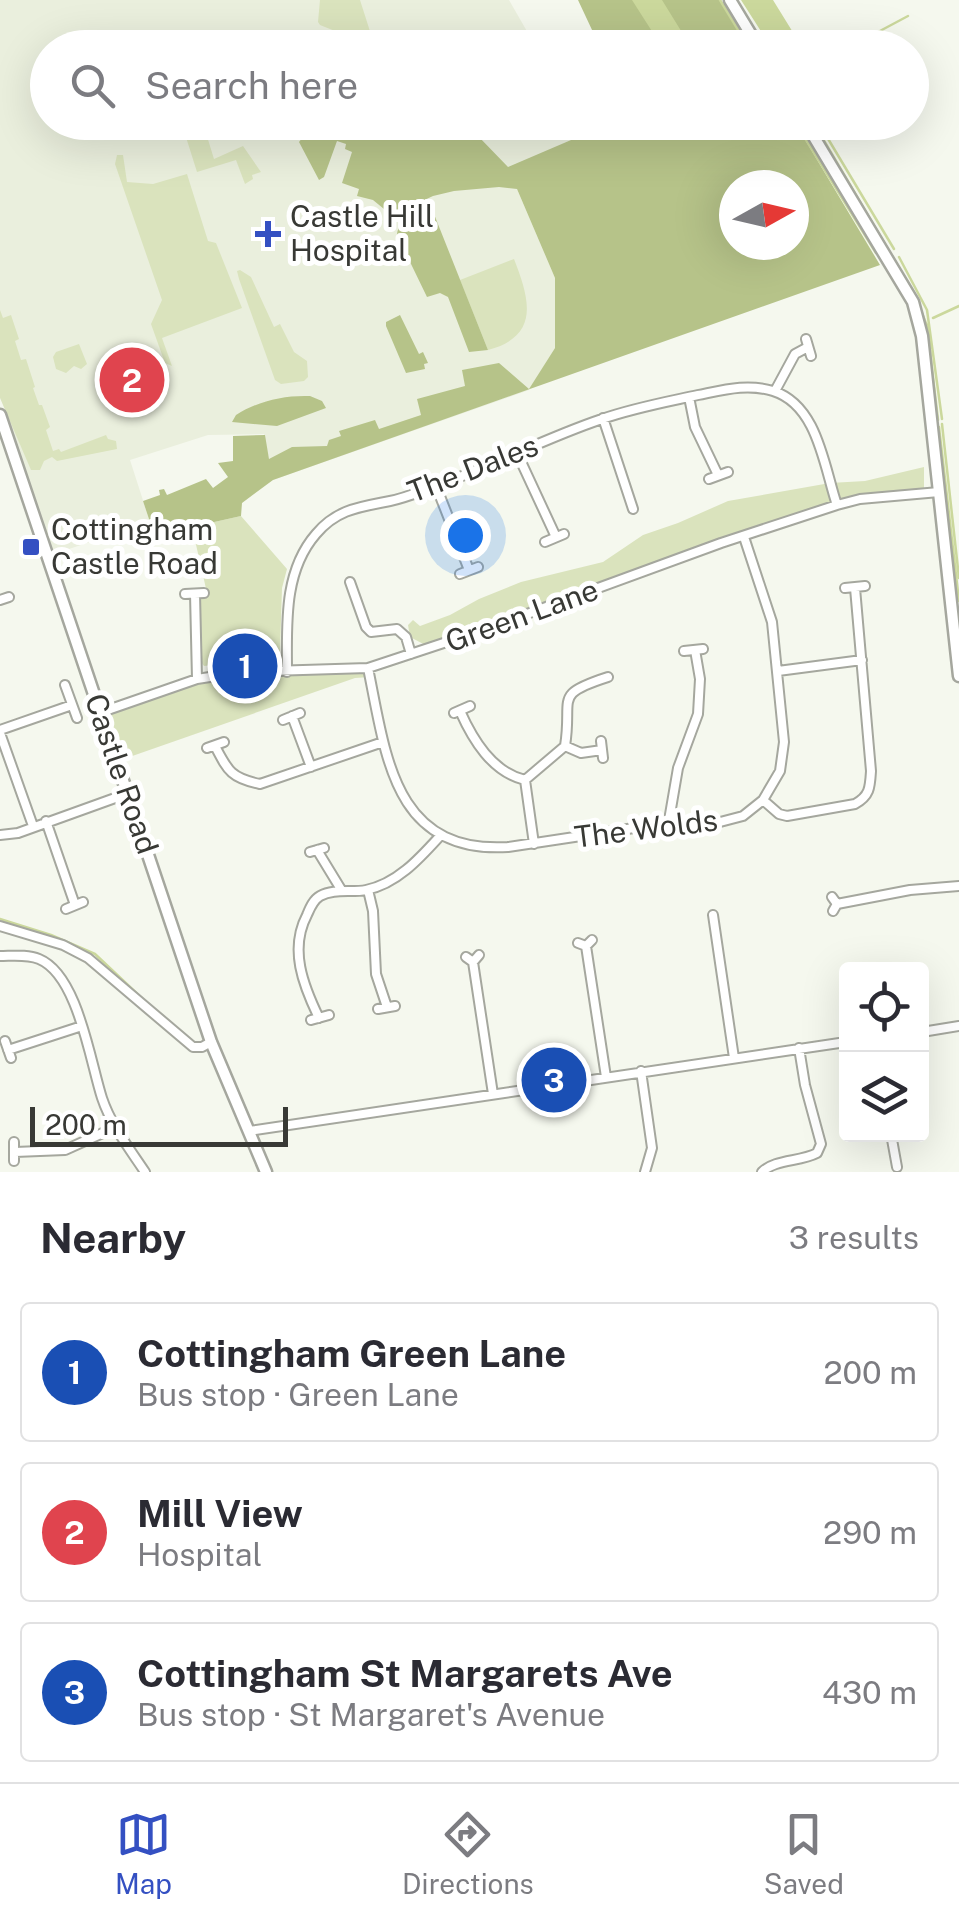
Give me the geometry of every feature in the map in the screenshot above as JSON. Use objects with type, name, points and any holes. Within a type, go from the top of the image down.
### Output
[{"type":"street","points":[[730,0],[748,30]]},
{"type":"street","points":[[816,140],[914,302],[922,336],[959,676]]},
{"type":"street","points":[[808,347],[796,354],[776,391],[808,420],[818,438],[837,505]]},
{"type":"street","name":"The Dales","points":[[287,672],[289,588],[316,534],[337,516],[364,504],[391,501],[436,486],[603,418],[744,386],[776,391]]},
{"type":"street","points":[[689,397],[695,427],[714,477],[728,472]]},
{"type":"street","name":"Castle Road","points":[[0,416],[4,440],[212,1042],[266,1172]]},
{"type":"street","points":[[603,418],[633,509]]},
{"type":"street","points":[[518,453],[560,536],[545,542]]},
{"type":"street","points":[[436,486],[469,570]]},
{"type":"street","name":"Green Lane","points":[[100,713],[196,679],[242,672],[368,668],[837,505],[938,492]]},
{"type":"street","points":[[744,536],[772,622],[784,742],[780,770],[764,800],[779,814],[787,816],[855,804],[865,799],[870,788],[855,587]]},
{"type":"street","points":[[350,582],[366,628],[371,632],[397,629],[406,638],[411,654]]},
{"type":"street","points":[[185,594],[200,593],[196,679]]},
{"type":"street","points":[[668,826],[678,768],[698,714],[700,679],[694,650]]},
{"type":"street","points":[[778,671],[862,660]]},
{"type":"street","points":[[320,1018],[298,959],[300,927],[314,902],[320,896],[342,891],[368,890],[412,866],[440,836],[410,808],[392,772],[368,668]]},
{"type":"street","points":[[525,780],[565,746],[567,701],[573,691],[602,677]]},
{"type":"street","points":[[65,684],[77,718]]},
{"type":"street","points":[[33,826],[0,732],[72,705]]},
{"type":"street","points":[[470,706],[457,712],[482,752],[504,770],[525,780]]},
{"type":"street","points":[[292,716],[310,768]]},
{"type":"street","points":[[216,745],[226,770],[241,780],[260,784],[383,742]]},
{"type":"street","points":[[565,746],[581,753],[602,750]]},
{"type":"street","points":[[525,780],[534,844]]},
{"type":"street","points":[[0,835],[18,833],[128,793]]},
{"type":"street","name":"The Wolds","points":[[440,836],[488,848],[634,828],[701,826],[743,816],[764,800]]},
{"type":"street","points":[[46,821],[75,905]]},
{"type":"street","points":[[317,850],[342,891]]},
{"type":"street","points":[[834,904],[910,890],[959,886]]},
{"type":"street","points":[[368,890],[374,911],[376,974],[387,1007]]},
{"type":"street","points":[[713,915],[734,1058]]},
{"type":"street","points":[[0,926],[63,945],[88,958],[193,1047],[212,1042]]},
{"type":"street","points":[[586,943],[606,1077]]},
{"type":"street","points":[[0,956],[40,959],[52,967],[66,987],[82,1026],[102,1100],[145,1172]]},
{"type":"street","points":[[473,958],[493,1094]]},
{"type":"street","points":[[8,1050],[82,1026]]},
{"type":"street","points":[[929,1031],[959,1026]]},
{"type":"street","points":[[249,1131],[839,1043]]},
{"type":"street","points":[[765,1155],[764,1170],[817,1154],[821,1144],[799,1048]]},
{"type":"street","points":[[642,1071],[652,1148],[645,1172]]},
{"type":"street","points":[[14,1152],[65,1150],[116,1128]]},
{"type":"street","points":[[893,1142],[896,1167]]},
{"type":"shaded area","name":"Castle Hill Hospital","points":[[0,0],[509,0],[526,30],[30,30],[30,140],[571,140],[508,168],[555,278],[555,348],[529,390],[273,480],[264,434],[208,435],[130,460],[150,522],[54,554],[0,395]]},
{"type":"shaded area","points":[[320,0],[360,0],[370,30],[332,30],[318,22]]},
{"type":"shaded area","points":[[578,0],[721,0],[740,30],[592,30]]},
{"type":"shaded area","points":[[632,0],[662,0],[681,30],[651,30]]},
{"type":"shaded area","points":[[741,0],[773,0],[792,30],[760,30]]},
{"type":"shaded area","points":[[187,140],[208,140],[214,159],[243,146],[261,172],[245,184],[236,160],[197,172]]},
{"type":"shaded area","points":[[301,140],[482,140],[508,167],[571,140],[805,140],[880,265],[273,480],[242,503],[241,516],[168,530],[150,522],[143,501],[160,495],[159,490],[164,489],[167,495],[206,479],[213,488],[228,477],[218,463],[233,461],[233,436],[265,435],[269,459],[292,447],[327,446],[329,440],[341,436],[339,431],[375,420],[379,429],[421,415],[417,399],[465,386],[462,370],[499,363],[529,389],[555,348],[555,278],[517,189],[454,191],[403,210],[384,209],[373,200],[357,196],[359,189],[342,183],[352,152],[337,141],[324,177],[319,180]]},
{"type":"shaded area","points":[[117,155],[123,155],[127,182],[153,184],[187,174],[208,241],[216,243],[242,308],[162,338],[172,366],[165,363],[151,324],[162,300],[115,164]]},
{"type":"shaded area","points":[[432,209],[488,350],[469,352],[448,297],[440,293],[427,297],[397,235],[405,221]]},
{"type":"shaded area","points":[[514,259],[527,302],[523,326],[505,344],[488,350],[460,280]]},
{"type":"shaded area","points":[[240,270],[251,277],[274,327],[280,324],[294,352],[307,361],[308,377],[304,381],[281,384],[275,380],[239,279]]},
{"type":"shaded area","points":[[0,310],[3,318],[11,315],[21,360],[26,359],[39,405],[50,427],[46,430],[53,451],[61,452],[106,435],[116,441],[117,449],[57,461],[52,457],[44,461],[40,470],[31,470],[0,398]]},
{"type":"shaded area","points":[[400,315],[419,354],[423,352],[428,363],[424,364],[425,369],[406,373],[386,326],[386,322]]},
{"type":"shaded area","points":[[79,344],[87,364],[81,369],[74,366],[66,373],[56,369],[56,352]]},
{"type":"shaded area","points":[[310,396],[322,401],[326,408],[277,426],[232,422],[236,415],[262,403]]},
{"type":"shaded area","points":[[924,467],[924,494],[837,505],[431,648],[410,637],[408,625],[413,620],[420,626],[521,582],[603,562],[643,535],[728,501],[830,483],[865,481]]},
{"type":"shaded area","points":[[241,516],[287,569],[282,588],[280,652],[271,658],[204,666],[199,601],[207,593],[192,527]]},
{"type":"shaded area","points":[[368,668],[370,677],[355,678],[118,761],[99,713],[197,679],[242,672]]},
{"type":"waterway","points":[[720,0],[738,30]]},
{"type":"waterway","points":[[882,30],[908,16]]},
{"type":"waterway","points":[[806,140],[876,253]]},
{"type":"waterway","points":[[824,140],[915,295],[927,326],[938,420]]},
{"type":"waterway","points":[[829,140],[894,249]]},
{"type":"waterway","points":[[899,257],[927,310],[942,419]]},
{"type":"waterway","points":[[933,318],[959,306]]},
{"type":"waterway","points":[[942,424],[959,578]]},
{"type":"waterway","points":[[939,427],[959,601]]},
{"type":"waterway","points":[[0,919],[95,954],[147,1003]]},
{"type":"waterway","points":[[161,1015],[170,1023]]},
{"type":"place","name":"Castle Hill Hospital","points":[[268,234]]},
{"type":"place","name":"Mill View","points":[[132,380]]},
{"type":"place","name":"Cottingham Castle Road","points":[[31,547]]},
{"type":"place","name":"Cottingham Green Lane","points":[[245,666]]},
{"type":"place","name":"Cottingham St Margarets Ave","points":[[554,1080]]}]
